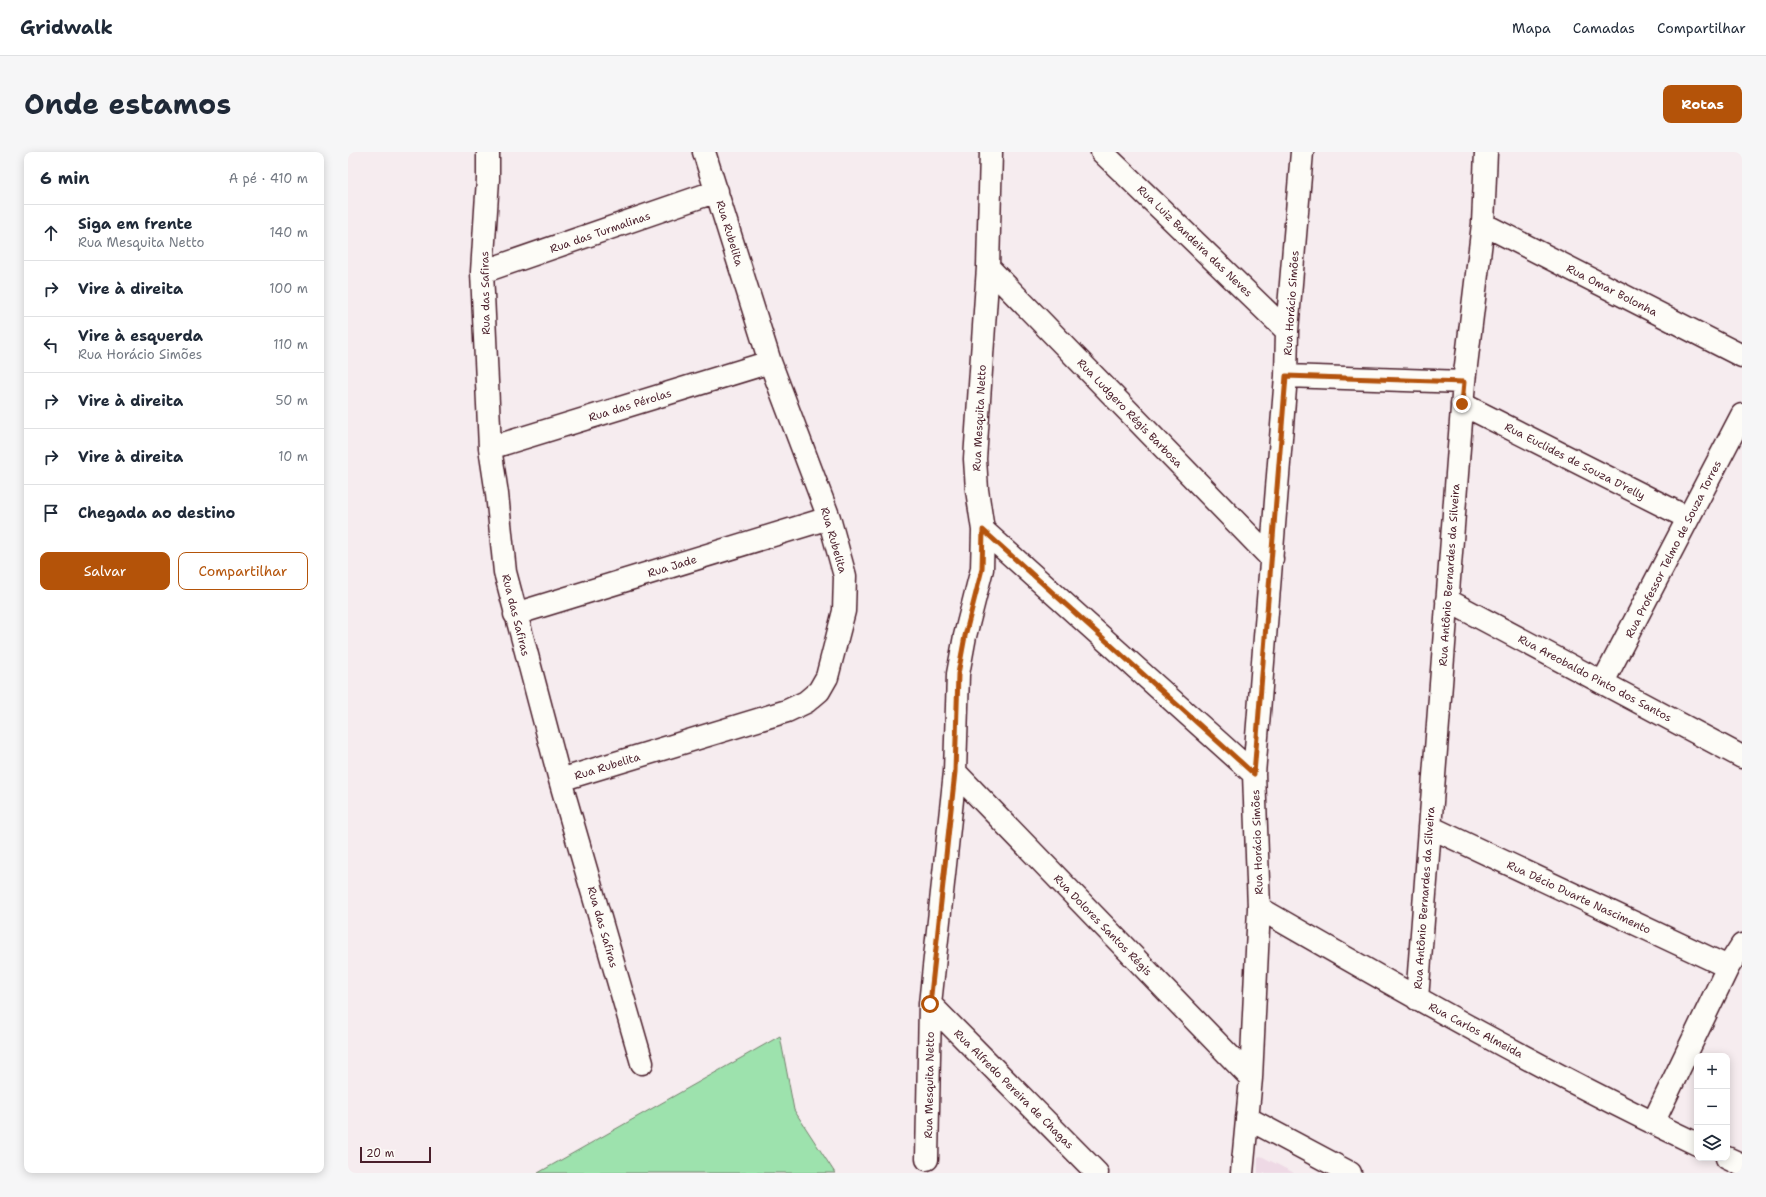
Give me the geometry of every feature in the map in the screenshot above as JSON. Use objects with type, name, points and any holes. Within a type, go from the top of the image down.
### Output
[{"type":"street","name":"Rua das Safiras","points":[[488,152],[488,179],[482,272],[490,448],[497,494],[505,572],[560,780],[642,1063]]},
{"type":"street","name":"Rua Rubelita","points":[[560,780],[787,711],[806,702],[819,691],[827,677],[844,611],[845,596],[842,563],[829,518],[770,362],[704,152]]},
{"type":"street","name":"Rua Mesquita Netto","points":[[927,1159],[930,1004],[955,772],[958,674],[965,636],[982,569],[983,530],[977,490],[975,459],[988,267],[991,152]]},
{"type":"street","name":"Rua Luiz Bandeira das Neves","points":[[1102,152],[1287,331]]},
{"type":"street","name":"Rua Horácio Simões","points":[[1242,1173],[1251,1078],[1259,908],[1254,774],[1272,559],[1286,376],[1287,331],[1302,152]]},
{"type":"street","name":"Rua Antônio Bernardes da Silveira","points":[[1417,999],[1462,404],[1483,224],[1486,152]]},
{"type":"street","name":"Rua das Turmalinas","points":[[482,272],[717,191]]},
{"type":"street","name":"Rua Omar Bolonha","points":[[1483,224],[1742,356]]},
{"type":"street","name":"Rua Ludgero Régis Barbosa","points":[[988,267],[1272,559]]},
{"type":"street","name":"Rua das Pérolas","points":[[490,448],[770,362]]},
{"type":"street","points":[[1286,376],[1464,382]]},
{"type":"street","name":"Rua Euclides de Souza D'relly","points":[[1462,404],[1688,518]]},
{"type":"street","name":"Rua Professor Telmo de Souza Torres","points":[[1603,682],[1742,416]]},
{"type":"street","name":"Rua Jade","points":[[515,614],[829,518]]},
{"type":"street","points":[[983,530],[1254,774]]},
{"type":"street","name":"Rua Areobaldo Pinto dos Santos","points":[[1447,600],[1742,757]]},
{"type":"street","name":"Rua Dolores Santos Régis","points":[[955,772],[1251,1078]]},
{"type":"street","name":"Rua Décio Duarte Nascimento","points":[[1430,827],[1728,967]]},
{"type":"street","name":"Rua Carlos Almeida","points":[[1259,908],[1417,999],[1653,1123],[1694,1143]]},
{"type":"street","points":[[1653,1123],[1728,967],[1742,945]]},
{"type":"street","name":"Rua Alfredo Pereira de Chagas","points":[[930,1004],[1097,1173]]},
{"type":"street","points":[[1247,1118],[1350,1173]]},
{"type":"street","points":[[1730,1159],[1742,1165]]},
{"type":"shaded area","points":[[1261,1156],[1294,1173],[1258,1173],[1258,1157]]},
{"type":"green space","points":[[780,1036],[794,1110],[835,1173],[538,1173]]},
{"type":"route","points":[[930,1004],[955,772],[958,674],[965,636],[982,569],[983,530],[1254,774],[1286,376],[1464,382],[1462,404]]}]
